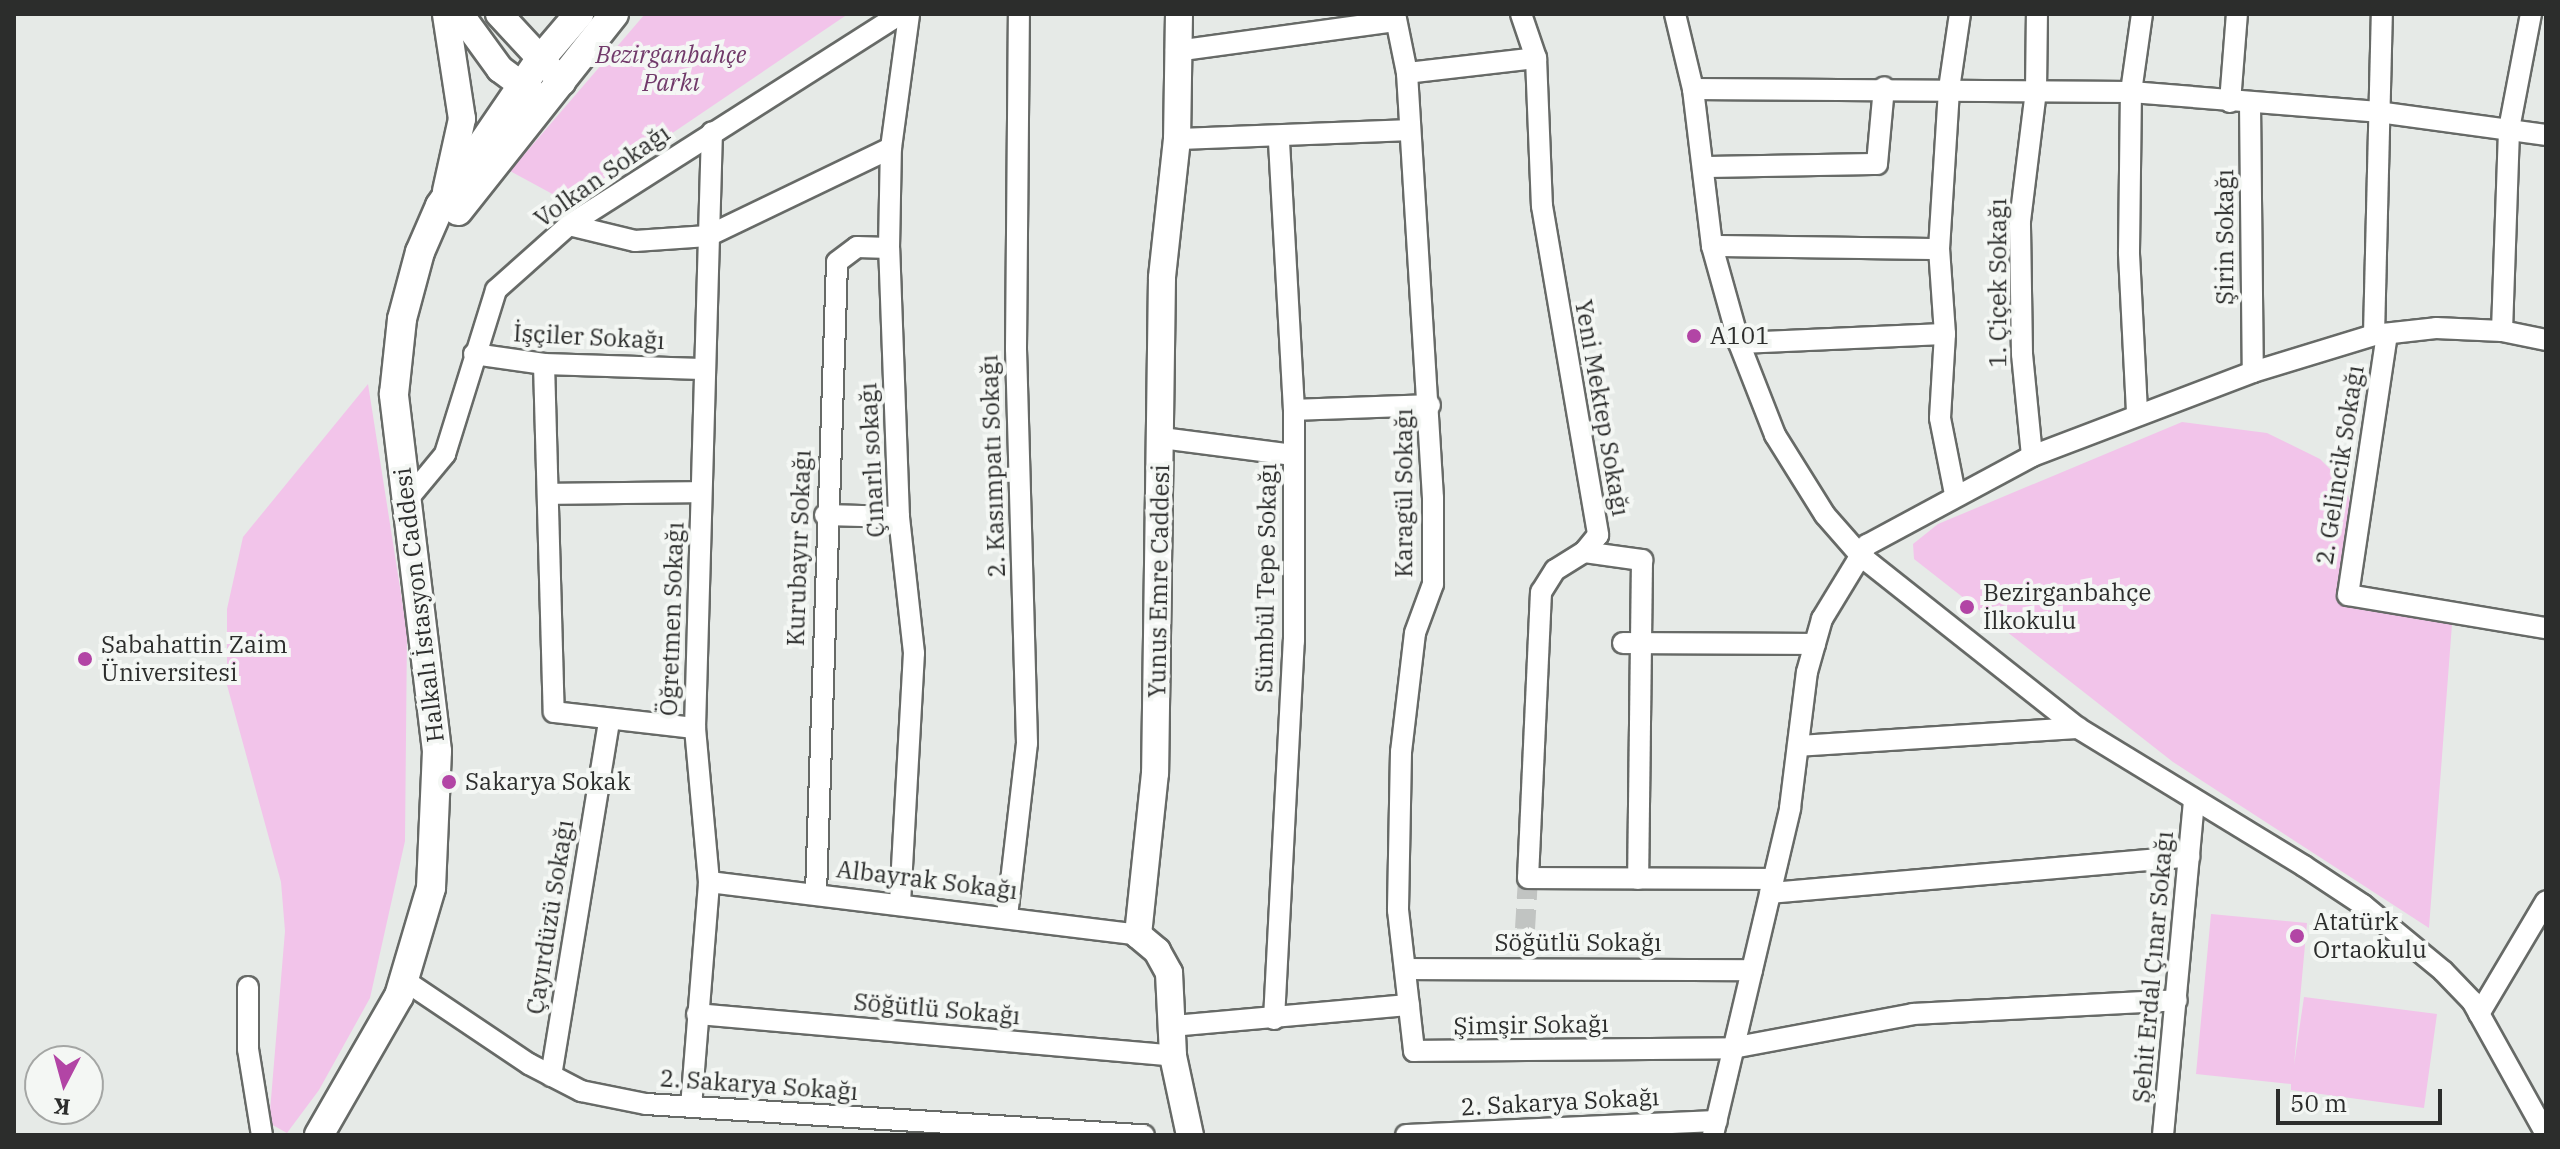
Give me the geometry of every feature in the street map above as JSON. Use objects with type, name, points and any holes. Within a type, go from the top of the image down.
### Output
[{"type":"main road","name":"Halkalı İstasyon Caddesi","points":[[410,291],[466,199],[543,90],[539,61],[579,14]]},
{"type":"main road","name":"Halkalı İstasyon Caddesi","points":[[319,1135],[365,1062],[404,980],[431,888],[437,751],[394,394],[410,291],[420,252],[440,206],[614,14]]},
{"type":"street","points":[[440,206],[459,147],[462,119],[446,14]]},
{"type":"street","points":[[460,14],[482,50],[543,90]]},
{"type":"street","points":[[499,14],[539,61]]},
{"type":"street","name":"Volkan Sokağı","points":[[407,500],[445,454],[496,290],[569,225],[900,14]]},
{"type":"street","name":"Çınarlı sokağı","points":[[900,903],[914,653],[899,517],[889,248],[891,148],[909,14]]},
{"type":"street","name":"2. Kasımpatı Sokağı","points":[[1007,916],[1027,743],[1015,306],[1019,14]]},
{"type":"street","name":"Yunus Emre Caddesi","points":[[1138,935],[1155,773],[1162,278],[1177,139],[1176,51],[1179,14]]},
{"type":"street","name":"Yeni Mektep Sokağı","points":[[1521,14],[1536,58],[1542,206],[1598,535],[1584,552]]},
{"type":"street","points":[[1675,14],[1693,89],[1712,246],[1739,343],[1775,435],[1825,515],[1861,556],[2078,728],[2194,803],[2363,905],[2443,971],[2479,1014],[2546,1134]]},
{"type":"street","points":[[1955,494],[1940,418],[1945,334],[1939,249],[1949,89],[1960,14]]},
{"type":"street","name":"1. Çiçek Sokağı","points":[[2032,456],[2022,354],[2020,221],[2036,91],[2037,14]]},
{"type":"street","points":[[2137,412],[2129,252],[2131,92],[2142,14]]},
{"type":"street","name":"Şirin Sokağı","points":[[2237,14],[2253,372]]},
{"type":"street","name":"2. Gelincik Sokağı","points":[[2382,14],[2378,112],[2380,334],[2348,595],[2546,628]]},
{"type":"street","points":[[2502,331],[2509,129],[2531,14]]},
{"type":"street","points":[[1176,51],[1395,17]]},
{"type":"street","name":"Karagül Sokağı","points":[[1395,17],[1407,73],[1408,130],[1430,405],[1433,584],[1415,633],[1401,752],[1398,910],[1405,969]]},
{"type":"street","points":[[1407,73],[1536,58]]},
{"type":"street","points":[[1693,89],[1884,87],[2131,92],[2378,112],[2546,135]]},
{"type":"street","points":[[1704,167],[1877,164],[1884,87]]},
{"type":"street","points":[[1177,139],[1279,138],[1408,130]]},
{"type":"street","name":"Öğretmen Sokağı","points":[[691,1107],[709,882],[695,728],[702,369],[712,132]]},
{"type":"street","name":"Sümbül Tepe Sokağı","points":[[1274,1019],[1294,641],[1294,410],[1279,138]]},
{"type":"street","points":[[569,225],[635,241],[708,236],[891,148]]},
{"type":"street","points":[[1712,246],[1939,249]]},
{"type":"street","name":"Kurubayır Sokağı","points":[[816,893],[825,515],[837,262],[857,247],[889,248]]},
{"type":"street","points":[[1715,1128],[1772,886],[1815,644],[1822,619],[1867,545],[1955,494],[2032,456],[2137,412],[2253,372],[2380,334],[2436,328],[2502,331],[2546,340]]},
{"type":"street","points":[[1739,343],[1945,334]]},
{"type":"street","name":"İşçiler Sokağı","points":[[474,354],[544,364],[702,369]]},
{"type":"street","points":[[544,364],[554,712],[695,728]]},
{"type":"street","points":[[1294,410],[1430,405]]},
{"type":"street","points":[[1162,438],[1293,455]]},
{"type":"street","points":[[548,494],[701,492]]},
{"type":"street","points":[[825,515],[899,517]]},
{"type":"street","points":[[1638,879],[1633,644],[1642,560],[1584,552],[1555,570],[1541,592],[1528,878],[1638,879],[1772,886],[2189,856]]},
{"type":"street","points":[[1633,644],[1815,644]]},
{"type":"street","name":"Çayırdüzü Sokağı","points":[[551,1076],[609,720]]},
{"type":"street","points":[[1798,746],[2078,728]]},
{"type":"street","name":"Şehit Erdal Çınar Sokağı","points":[[2163,1135],[2194,803]]},
{"type":"street","name":"Albayrak Sokağı","points":[[709,882],[1007,916],[1138,935]]},
{"type":"street","points":[[2479,1014],[2546,901]]},
{"type":"street","points":[[1138,935],[1157,951],[1169,973],[1173,1056],[1190,1135]]},
{"type":"street","name":"Söğütlü Sokağı","points":[[1405,969],[1752,970]]},
{"type":"street","name":"Şimşir Sokağı","points":[[1405,969],[1414,1051],[1732,1048]]},
{"type":"street","name":"2. Sakarya Sokağı","points":[[404,980],[551,1076],[581,1091],[691,1107],[1144,1135]]},
{"type":"street","points":[[248,987],[248,1049],[262,1135]]},
{"type":"street","points":[[1732,1048],[1913,1014],[2177,1000]]},
{"type":"street","points":[[1173,1026],[1409,1005]]},
{"type":"street","name":"Söğütlü Sokağı","points":[[697,1014],[1173,1056]]},
{"type":"street","name":"2. Sakarya Sokağı","points":[[1406,1135],[1715,1128]]},
{"type":"green space","name":"Bezirganbahçe Parkı","points":[[645,14],[848,14],[569,203],[510,171]]},
{"type":"green space","points":[[368,384],[407,632],[405,841],[370,998],[319,1090],[287,1133],[269,1123],[285,931],[281,882],[227,685],[227,609],[243,537]]},
{"type":"green space","points":[[2182,422],[2267,433],[2320,459],[2343,482],[2357,520],[2347,588],[2453,611],[2429,928],[2173,762],[1914,559],[1913,544],[1938,524]]},
{"type":"green space","points":[[2211,914],[2307,923],[2294,1065],[2304,997],[2437,1014],[2424,1108],[2291,1090],[2291,1084],[2196,1074]]},
{"type":"tunnel","points":[[1525,929],[1528,878]]},
{"type":"place","name":"A101","points":[[1694,336]]},
{"type":"place","name":"Bezirganbahçe İlkokulu","points":[[1967,607]]},
{"type":"place","name":"Sabahattin Zaim Üniversitesi","points":[[85,659]]},
{"type":"place","name":"Sakarya Sokak","points":[[449,782]]},
{"type":"place","name":"Atatürk Ortaokulu","points":[[2297,936]]}]
